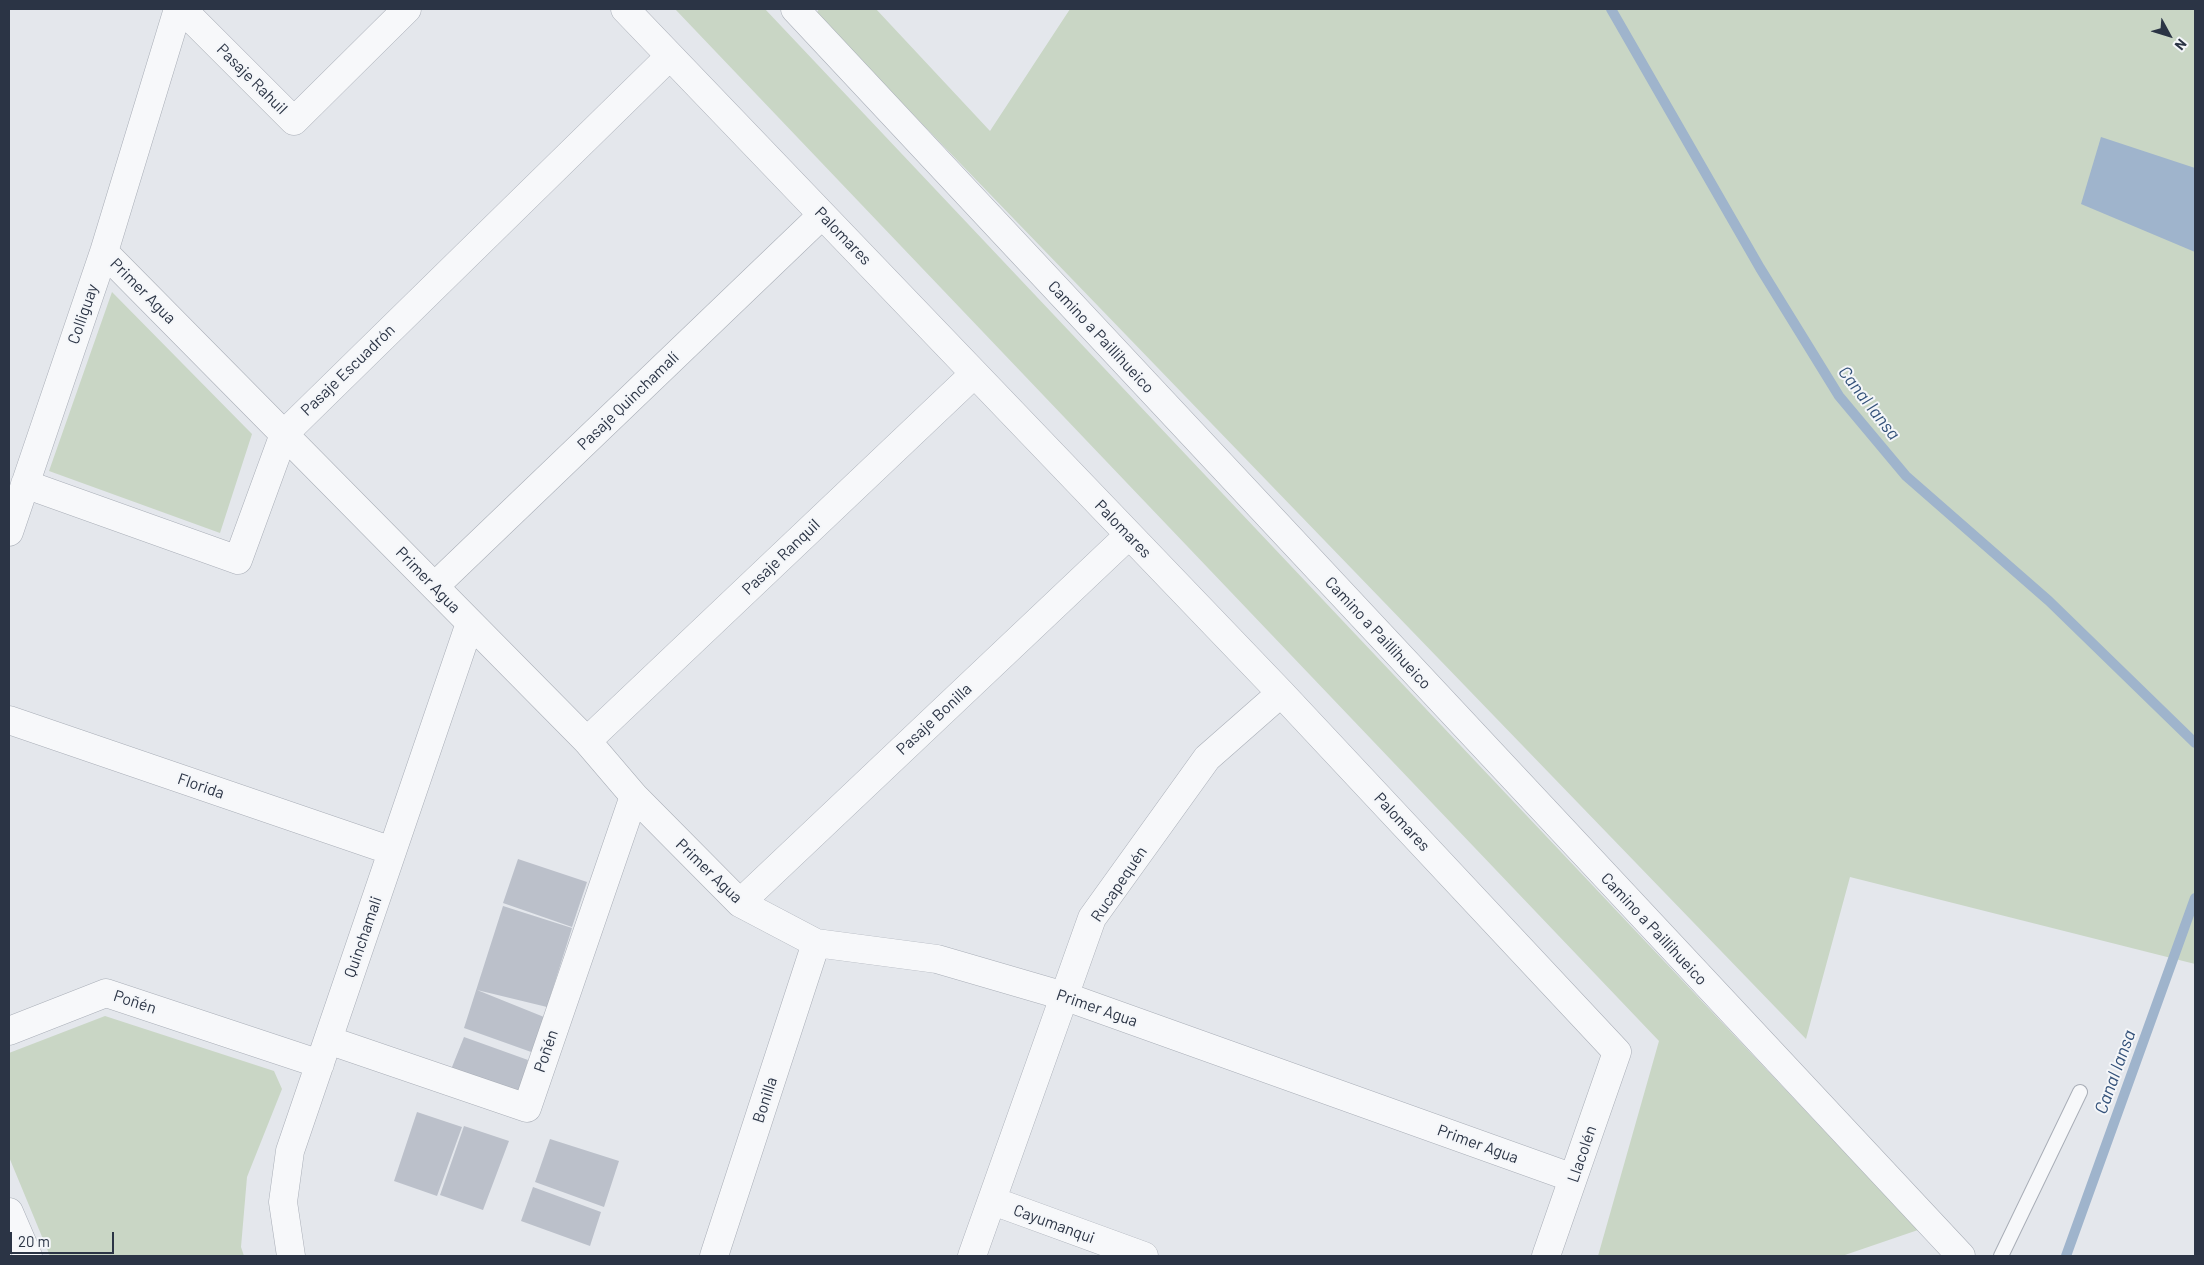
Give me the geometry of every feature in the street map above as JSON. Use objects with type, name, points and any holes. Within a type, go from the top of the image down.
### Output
[{"type":"street","name":"Colliguay","points":[[9,532],[104,252],[178,9]]},
{"type":"street","name":"Pasaje Rahuil","points":[[182,9],[294,121],[408,9]]},
{"type":"street","name":"Palomares","points":[[625,9],[1281,693],[1617,1052]]},
{"type":"street","name":"Camino a Paillihueico","points":[[795,9],[1961,1256]]},
{"type":"street","name":"Pasaje Escuadrón","points":[[25,484],[238,560],[284,434],[670,56]]},
{"type":"street","name":"Pasaje Quinchamalí","points":[[435,586],[822,215]]},
{"type":"street","name":"Primer Agua","points":[[104,252],[587,741],[634,796],[740,903],[816,944],[937,959],[1064,996],[1573,1178]]},
{"type":"street","name":"Pasaje Ranquil","points":[[587,741],[974,374]]},
{"type":"street","name":"Pasaje Bonilla","points":[[740,903],[1129,535]]},
{"type":"street","name":"Quinchamali","points":[[291,1256],[283,1202],[290,1151],[470,623]]},
{"type":"street","name":"Rucapequén","points":[[972,1256],[1092,918],[1207,758],[1281,693]]},
{"type":"street","name":"Florida","points":[[9,720],[392,851]]},
{"type":"street","name":"Poñén","points":[[9,1031],[106,993],[527,1108],[634,796]]},
{"type":"street","name":"Bonilla","points":[[714,1256],[816,944]]},
{"type":"street","name":"Llacolén","points":[[1546,1256],[1617,1052]]},
{"type":"street","name":"Cayumanqui","points":[[993,1201],[1144,1256]]},
{"type":"street","points":[[9,1212],[28,1256]]},
{"type":"lane","points":[[2001,1256],[2080,1092]]},
{"type":"green space","points":[[675,9],[765,9],[1918,1230],[1842,1256],[1598,1256],[1659,1041]]},
{"type":"green space","points":[[819,9],[876,9],[990,131],[1070,9],[2195,9],[2195,964],[1850,877],[1806,1039],[816,14]]},
{"type":"green space","points":[[112,292],[252,434],[220,533],[49,471]]},
{"type":"green space","points":[[105,1016],[274,1071],[282,1089],[247,1177],[241,1247],[244,1256],[50,1256],[9,1157],[9,1053]]},
{"type":"water","points":[[2101,137],[2195,168],[2195,252],[2081,204]]},
{"type":"building","points":[[518,859],[587,882],[572,927],[503,903]]},
{"type":"building","points":[[503,906],[572,928],[547,1007],[477,990],[544,1017],[534,1053],[464,1028]]},
{"type":"building","points":[[464,1037],[528,1060],[519,1096],[450,1072]]},
{"type":"building","points":[[417,1112],[462,1127],[437,1196],[394,1181]]},
{"type":"building","points":[[464,1126],[509,1141],[483,1210],[440,1195]]},
{"type":"building","points":[[550,1139],[619,1161],[604,1207],[535,1182]]},
{"type":"building","points":[[533,1187],[601,1212],[590,1246],[521,1221]]},
{"type":"waterway","name":"Canal Iansa","points":[[1611,9],[1760,268],[1839,396],[1906,476],[2049,601],[2195,743]]},
{"type":"waterway","name":"Canal Iansa","points":[[2066,1256],[2195,898]]}]
